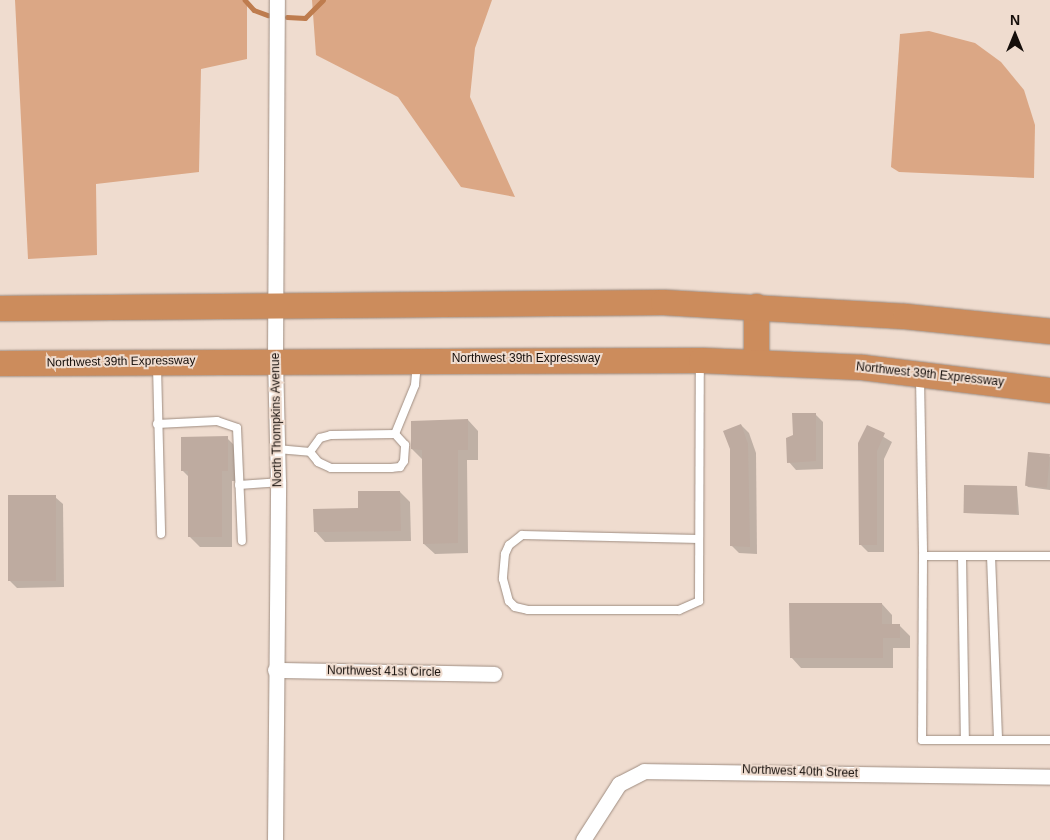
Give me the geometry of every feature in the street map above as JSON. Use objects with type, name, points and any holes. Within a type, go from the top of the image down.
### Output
[{"type":"highway","points":[[0,308],[578,301],[756,306],[905,316],[1050,331]]},
{"type":"highway","points":[[756,306],[756,361]]},
{"type":"highway","name":"Northwest 39th Expressway","points":[[0,363],[417,359],[756,361],[920,374],[1050,390]]},
{"type":"street","name":"North Thompkins Avenue","points":[[275,840],[278,482],[275,360],[277,304],[276,0]]},
{"type":"street","name":"Northwest 41st Circle","points":[[275,670],[494,674]]},
{"type":"street","name":"Northwest 40th Street","points":[[583,840],[619,784],[644,771],[1050,776]]},
{"type":"lane","points":[[395,434],[415,384],[417,359]]},
{"type":"lane","points":[[698,539],[522,535],[509,545],[505,554],[503,579],[509,601],[515,607],[528,610],[679,610],[699,601],[700,360]]},
{"type":"lane","points":[[157,361],[161,534]]},
{"type":"lane","points":[[920,374],[923,556],[922,740],[1050,740]]},
{"type":"lane","points":[[157,424],[217,421],[236,428],[242,542]]},
{"type":"lane","points":[[277,449],[310,452],[318,462],[331,468],[400,467],[404,461],[405,445],[395,434],[331,435],[320,438],[310,452]]},
{"type":"lane","points":[[239,486],[278,482]]},
{"type":"lane","points":[[923,556],[1050,556]]},
{"type":"lane","points":[[962,556],[965,740]]},
{"type":"lane","points":[[991,556],[998,740]]},
{"type":"shaded area","points":[[15,0],[247,0],[247,59],[201,69],[199,172],[96,184],[97,255],[28,259]]},
{"type":"shaded area","points":[[312,0],[492,0],[475,48],[470,97],[515,197],[461,187],[398,97],[316,55]]},
{"type":"shaded area","points":[[929,31],[975,43],[1001,62],[1024,90],[1035,125],[1034,178],[899,172],[891,167],[900,34]]},
{"type":"building","points":[[792,413],[816,413],[816,461],[787,463],[786,438],[793,435]]},
{"type":"building","points":[[468,419],[468,450],[458,450],[458,543],[423,544],[422,450],[411,449],[411,421]]},
{"type":"building","points":[[741,424],[748,444],[750,547],[730,546],[730,449],[723,431]]},
{"type":"building","points":[[867,425],[885,433],[877,451],[877,545],[859,545],[858,443]]},
{"type":"building","points":[[228,436],[228,471],[222,471],[222,537],[188,537],[188,471],[181,471],[181,437]]},
{"type":"building","points":[[1028,452],[1050,454],[1047,488],[1025,486]]},
{"type":"building","points":[[964,485],[1017,486],[1017,514],[964,513]]},
{"type":"building","points":[[358,491],[400,491],[401,531],[314,532],[313,509],[358,508]]},
{"type":"building","points":[[8,495],[56,495],[56,581],[8,581]]},
{"type":"building","points":[[789,603],[882,603],[882,624],[900,624],[900,638],[883,638],[883,658],[790,658]]},
{"type":"waterway","points":[[245,0],[254,10],[268,15]]},
{"type":"waterway","points":[[287,17],[305,18],[323,0]]}]
